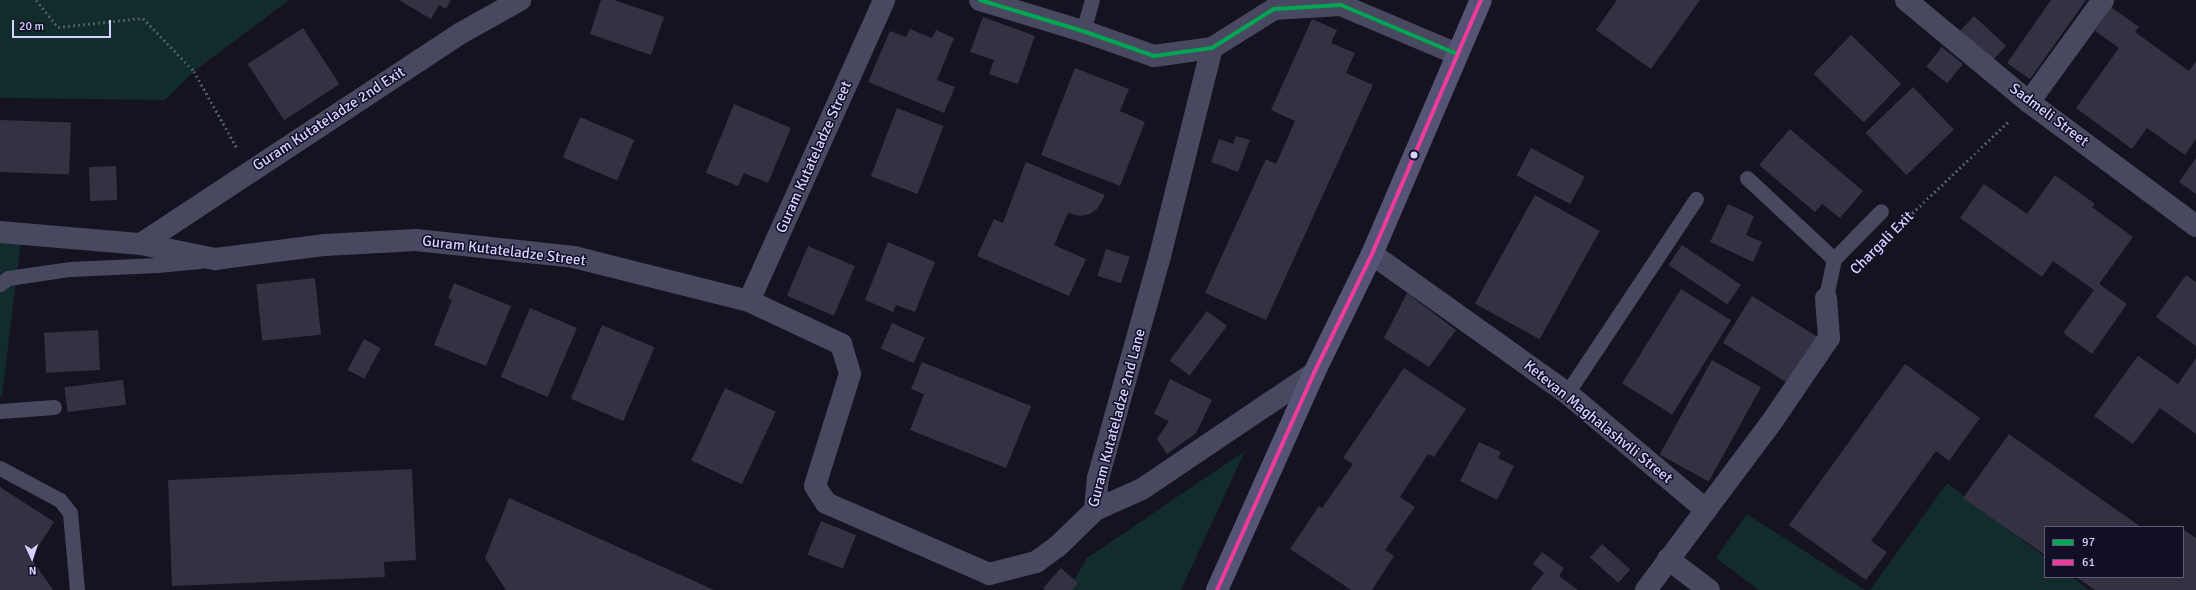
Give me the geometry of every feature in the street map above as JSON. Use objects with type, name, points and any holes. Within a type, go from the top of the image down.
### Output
[{"type":"street","name":"Guram Kutateladze 2nd Exit","points":[[141,244],[461,33],[520,0]]},
{"type":"street","name":"Guram Kutateladze Street","points":[[0,232],[141,244],[215,260],[325,245],[416,240],[574,257],[749,301],[884,0]]},
{"type":"street","points":[[980,0],[1083,31],[1154,56],[1212,48],[1274,9],[1341,5],[1457,54]]},
{"type":"street","points":[[1217,590],[1314,373],[1372,254],[1481,0]]},
{"type":"street","name":"Sadmeli Street","points":[[1906,0],[2030,102],[2196,226]]},
{"type":"street","points":[[2030,102],[2103,0]]},
{"type":"street","name":"Guram Kutateladze 2nd Lane","points":[[749,301],[841,344],[850,374],[815,486],[826,503],[989,574],[1036,562],[1057,547],[1095,510],[1098,478],[1160,256],[1212,48]]},
{"type":"street","name":"Ketevan Maghalashvili Street","points":[[1372,254],[1567,393],[1706,510]]},
{"type":"street","points":[[1646,590],[1771,423],[1829,338],[1826,298]]},
{"type":"street","points":[[1095,510],[1142,489],[1314,373]]},
{"type":"street","points":[[1668,560],[1709,590]]},
{"type":"lane","points":[[1083,31],[1092,0]]},
{"type":"lane","points":[[1747,178],[1834,259]]},
{"type":"lane","points":[[1567,393],[1696,199]]},
{"type":"lane","points":[[1826,298],[1834,259],[1881,211]]},
{"type":"lane","points":[[0,284],[8,278],[70,269],[157,265],[215,260]]},
{"type":"lane","points":[[0,411],[54,406]]},
{"type":"lane","points":[[0,468],[60,500],[70,514],[77,590]]},
{"type":"path","points":[[36,0],[58,27],[143,18],[194,71],[250,171]]},
{"type":"path","name":"Chargali Exit","points":[[1903,222],[2030,102]]},
{"type":"green space","points":[[0,0],[289,0],[194,71],[165,100],[0,98]]},
{"type":"green space","points":[[0,239],[21,241],[2,396],[0,396]]},
{"type":"green space","points":[[1245,451],[1181,590],[1068,590],[1087,558]]},
{"type":"green space","points":[[1947,483],[2044,556],[2044,578],[2073,578],[2089,590],[1870,590]]},
{"type":"green space","points":[[1747,514],[1865,590],[1759,590],[1716,558]]},
{"type":"building","points":[[399,0],[451,0],[446,9],[439,5],[431,19]]},
{"type":"building","points":[[601,0],[614,0],[664,17],[651,55],[590,34]]},
{"type":"building","points":[[1617,0],[1700,0],[1651,69],[1596,30]]},
{"type":"building","points":[[2051,0],[2086,0],[2030,79],[2007,63]]},
{"type":"building","points":[[2111,7],[2139,27],[2135,32],[2189,71],[2196,61],[2196,139],[2185,155],[2147,128],[2132,149],[2076,108],[2119,48],[2095,31]]},
{"type":"building","points":[[1974,16],[2006,46],[1990,63],[1958,33]]},
{"type":"building","points":[[983,17],[1035,36],[1018,84],[989,74],[994,60],[970,52]]},
{"type":"building","points":[[1312,19],[1337,30],[1331,43],[1355,53],[1346,73],[1373,85],[1266,320],[1205,293],[1266,159],[1276,164],[1295,121],[1271,110]]},
{"type":"building","points":[[303,28],[339,84],[284,120],[248,64]]},
{"type":"building","points":[[910,29],[932,38],[936,30],[954,38],[937,80],[955,87],[944,113],[868,82],[890,31],[906,37]]},
{"type":"building","points":[[1851,35],[1901,84],[1864,122],[1813,74]]},
{"type":"building","points":[[1942,47],[1963,64],[1947,83],[1926,66]]},
{"type":"building","points":[[1075,68],[1129,89],[1120,111],[1145,122],[1120,186],[1041,155]]},
{"type":"building","points":[[1913,87],[1954,129],[1907,175],[1866,133]]},
{"type":"building","points":[[734,104],[791,128],[768,183],[744,173],[738,186],[706,173]]},
{"type":"building","points":[[897,108],[944,126],[918,194],[871,176]]},
{"type":"building","points":[[580,117],[634,140],[617,181],[563,158]]},
{"type":"building","points":[[0,120],[71,122],[69,174],[0,172]]},
{"type":"building","points":[[1790,129],[1863,191],[1840,218],[1822,204],[1815,212],[1759,165]]},
{"type":"building","points":[[1236,136],[1250,140],[1238,172],[1211,162],[1219,139],[1233,144]]},
{"type":"building","points":[[1531,148],[1585,177],[1570,204],[1516,175]]},
{"type":"building","points":[[2196,158],[2196,194],[2179,182]]},
{"type":"building","points":[[1026,162],[1105,195],[1098,208],[1090,214],[1080,216],[1068,213],[1054,245],[1086,259],[1069,296],[977,256],[994,219],[1003,223]]},
{"type":"building","points":[[116,166],[117,200],[90,201],[89,167]]},
{"type":"building","points":[[2055,175],[2095,204],[2092,207],[2133,237],[2099,284],[2127,304],[2092,354],[2063,333],[2094,290],[2053,261],[2042,277],[1960,218],[1984,184],[2027,214]]},
{"type":"building","points":[[1535,195],[1600,231],[1540,339],[1475,303]]},
{"type":"building","points":[[1728,204],[1754,216],[1746,235],[1762,242],[1753,262],[1710,242]]},
{"type":"building","points":[[888,242],[935,262],[915,312],[896,305],[893,312],[865,300]]},
{"type":"building","points":[[1682,245],[1741,285],[1727,305],[1669,265]]},
{"type":"building","points":[[808,246],[855,266],[834,316],[787,296]]},
{"type":"building","points":[[1106,249],[1130,257],[1121,283],[1097,276]]},
{"type":"building","points":[[2186,275],[2196,282],[2196,346],[2156,317]]},
{"type":"building","points":[[315,278],[321,335],[262,341],[256,284]]},
{"type":"building","points":[[454,283],[511,306],[486,366],[434,345],[452,300],[448,298]]},
{"type":"building","points":[[1681,289],[1731,320],[1672,414],[1622,383]]},
{"type":"building","points":[[1407,293],[1456,330],[1429,367],[1384,338]]},
{"type":"building","points":[[1752,296],[1818,337],[1789,384],[1723,343]]},
{"type":"building","points":[[530,308],[577,328],[548,397],[501,377]]},
{"type":"building","points":[[1207,311],[1227,326],[1190,376],[1170,361]]},
{"type":"building","points":[[892,323],[925,338],[913,363],[881,349]]},
{"type":"building","points":[[602,325],[654,347],[623,421],[571,399]]},
{"type":"building","points":[[98,330],[100,370],[46,373],[44,333]]},
{"type":"building","points":[[364,339],[381,348],[364,379],[348,370]]},
{"type":"building","points":[[2138,356],[2178,384],[2196,358],[2196,434],[2160,408],[2133,444],[2094,416]]},
{"type":"building","points":[[1712,360],[1761,387],[1709,482],[1660,454]]},
{"type":"building","points":[[922,362],[1031,406],[1006,468],[910,430],[924,394],[911,389]]},
{"type":"building","points":[[1905,364],[1980,418],[1949,461],[1936,451],[1871,541],[1887,552],[1866,580],[1789,525]]},
{"type":"building","points":[[1404,368],[1466,409],[1434,457],[1428,454],[1400,497],[1415,507],[1385,550],[1394,556],[1372,590],[1351,590],[1290,549],[1319,506],[1322,508],[1353,464],[1343,458]]},
{"type":"building","points":[[1170,379],[1212,400],[1196,433],[1167,454],[1157,439],[1169,421],[1154,414]]},
{"type":"building","points":[[123,380],[126,405],[67,412],[64,387]]},
{"type":"building","points":[[725,388],[776,412],[742,484],[691,461]]},
{"type":"building","points":[[2009,434],[2140,526],[2044,526],[2044,554],[1963,498]]},
{"type":"building","points":[[1479,442],[1501,452],[1498,458],[1514,466],[1497,500],[1460,481]]},
{"type":"building","points":[[412,469],[416,560],[384,562],[385,577],[172,586],[168,480]]},
{"type":"building","points":[[0,487],[54,522],[31,558],[53,590],[0,590]]},
{"type":"building","points":[[509,498],[714,590],[506,590],[485,558]]},
{"type":"building","points":[[821,521],[856,535],[843,569],[808,554]]},
{"type":"building","points":[[2184,530],[2196,538],[2196,590],[2095,590],[2077,578],[2184,578]]},
{"type":"building","points":[[1602,544],[1630,569],[1618,583],[1590,557]]},
{"type":"building","points":[[1542,552],[1564,568],[1559,576],[1578,590],[1530,590],[1544,573],[1533,564]]},
{"type":"building","points":[[1061,568],[1078,583],[1072,590],[1045,590],[1043,588]]},
{"type":"transit line","name":"97","points":[[980,0],[1083,31],[1154,56],[1212,48],[1274,9],[1341,5],[1457,54]]},
{"type":"transit line","name":"61","points":[[1217,590],[1314,373],[1372,254],[1481,0]]}]
